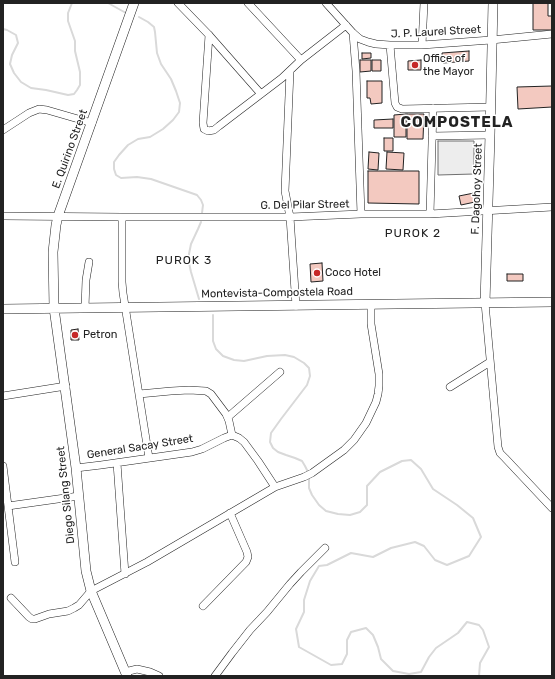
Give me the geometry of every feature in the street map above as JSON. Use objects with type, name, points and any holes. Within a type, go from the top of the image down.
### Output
[{"type":"main road","name":"E. Quirino Street","points":[[54,308],[53,252],[54,236],[58,216],[134,3]]},
{"type":"main road","name":"F. Dagohoy Street","points":[[486,303],[493,3]]},
{"type":"main road","name":"Montevista-Compostela Road","points":[[3,309],[552,302]]},
{"type":"main road","name":"Diego Silang Street","points":[[54,308],[66,386],[76,468],[86,571],[91,591],[126,674]]},
{"type":"street","points":[[178,3],[209,35],[261,94]]},
{"type":"street","points":[[248,3],[301,60]]},
{"type":"street","name":"J. P. Laurel Street","points":[[326,3],[353,33],[360,39],[368,42],[390,45],[422,45],[552,34]]},
{"type":"street","points":[[422,45],[424,3]]},
{"type":"street","points":[[209,35],[203,123],[204,129],[208,131],[220,126],[346,25]]},
{"type":"street","points":[[353,33],[356,70],[361,214]]},
{"type":"street","points":[[390,45],[397,107],[402,109],[491,107]]},
{"type":"street","points":[[290,71],[285,191],[290,217],[296,306]]},
{"type":"street","points":[[430,214],[433,108]]},
{"type":"street","points":[[3,130],[29,113],[39,109],[92,123]]},
{"type":"street","points":[[432,136],[490,135]]},
{"type":"street","name":"G. Del Pilar Street","points":[[3,216],[290,217],[361,214],[430,214],[552,207]]},
{"type":"street","points":[[122,217],[122,282],[149,458]]},
{"type":"street","points":[[85,308],[86,280],[89,262]]},
{"type":"street","points":[[486,303],[498,447],[504,458],[552,508]]},
{"type":"street","points":[[11,598],[29,617],[35,619],[49,614],[68,611],[79,604],[91,591],[147,562],[275,487],[312,473],[340,453],[354,440],[366,423],[376,402],[379,386],[379,374],[371,324],[371,304]]},
{"type":"street","points":[[450,387],[490,362]]},
{"type":"street","points":[[228,417],[280,372]]},
{"type":"street","points":[[3,396],[66,386]]},
{"type":"street","points":[[139,394],[171,391],[206,391],[211,394],[228,417],[232,435],[244,442],[275,487]]},
{"type":"street","name":"General Sacay Street","points":[[76,468],[192,452],[232,435]]},
{"type":"street","points":[[117,463],[125,574]]},
{"type":"street","points":[[3,466],[15,562]]},
{"type":"street","points":[[8,506],[79,496]]},
{"type":"street","points":[[203,606],[246,562],[248,557],[230,513]]},
{"type":"street","points":[[215,676],[250,630],[300,572],[325,548]]},
{"type":"street","points":[[126,674],[137,669],[159,676]]},
{"type":"shaded area","points":[[438,141],[474,141],[474,174],[438,175]]},
{"type":"building","points":[[533,3],[548,3],[548,16],[552,16],[552,30],[533,30]]},
{"type":"building","points":[[469,51],[469,61],[443,63],[442,53]]},
{"type":"building","points":[[362,53],[371,53],[371,58],[362,59]]},
{"type":"building","points":[[360,60],[371,60],[371,71],[360,72]]},
{"type":"building","points":[[372,60],[381,60],[381,71],[372,71]]},
{"type":"building","points":[[421,60],[421,70],[408,70],[408,61]]},
{"type":"building","points":[[367,81],[382,81],[382,103],[371,104],[370,98],[367,98]]},
{"type":"building","points":[[552,86],[552,107],[518,109],[517,87]]},
{"type":"building","points":[[406,114],[406,137],[394,137],[394,115]]},
{"type":"building","points":[[407,114],[424,114],[423,139],[407,139]]},
{"type":"building","points":[[393,119],[393,128],[374,128],[374,120]]},
{"type":"building","points":[[384,138],[393,138],[393,151],[384,151]]},
{"type":"building","points":[[369,152],[379,153],[378,170],[368,169]]},
{"type":"building","points":[[387,152],[404,153],[403,170],[386,169]]},
{"type":"building","points":[[368,171],[419,171],[419,204],[368,203]]},
{"type":"building","points":[[474,193],[475,202],[461,205],[459,196]]},
{"type":"building","points":[[322,263],[323,281],[311,282],[310,264]]},
{"type":"building","points":[[507,274],[523,274],[523,281],[507,281]]},
{"type":"building","name":"Petron","points":[[78,329],[79,340],[71,340],[71,330]]},
{"type":"waterway","points":[[3,29],[16,35],[18,43],[12,55],[10,64],[14,73],[21,82],[31,88],[68,95],[74,94],[80,85],[80,72],[75,51],[75,41],[68,21],[68,13],[72,3]]},
{"type":"waterway","points":[[108,3],[126,13]]},
{"type":"waterway","points":[[139,17],[154,27],[157,53],[161,64],[171,79],[176,91],[180,103],[179,112],[163,129],[150,137],[138,139],[128,145],[114,162],[114,169],[116,175],[121,178],[137,177],[151,179],[197,195],[203,205],[202,213]]},
{"type":"waterway","points":[[199,299],[191,272],[189,254],[191,244],[201,222]]},
{"type":"waterway","points":[[213,315],[213,341],[216,349],[223,356],[234,360],[244,361],[267,356],[285,355],[294,357],[309,368],[310,376],[307,385],[271,433],[270,442],[273,448],[278,452],[302,461],[308,472]]},
{"type":"waterway","points":[[309,479],[309,488],[319,505],[326,511],[350,515],[360,512],[367,505],[367,486],[380,472],[402,461],[411,460],[421,469],[433,489],[473,518],[481,537],[469,556],[447,565],[435,560],[424,546],[415,542],[391,548],[373,557],[351,553],[327,565],[319,566],[310,581],[304,600],[304,612],[296,629],[299,647],[331,665],[342,664],[347,654],[347,640],[351,632],[366,628],[373,635],[381,659],[393,671],[409,674],[421,672],[436,648],[458,633],[467,622],[479,625],[483,630],[489,647],[480,663],[479,676]]},
{"type":"place","name":"Office of the Mayor","points":[[415,65]]},
{"type":"place","name":"Coco Hotel","points":[[317,273]]},
{"type":"place","name":"Petron","points":[[75,335]]},
{"type":"district","name":"COMPOSTELA","points":[[457,123]]},
{"type":"district","name":"PUROK 2","points":[[413,234]]},
{"type":"district","name":"PUROK 3","points":[[184,261]]}]
